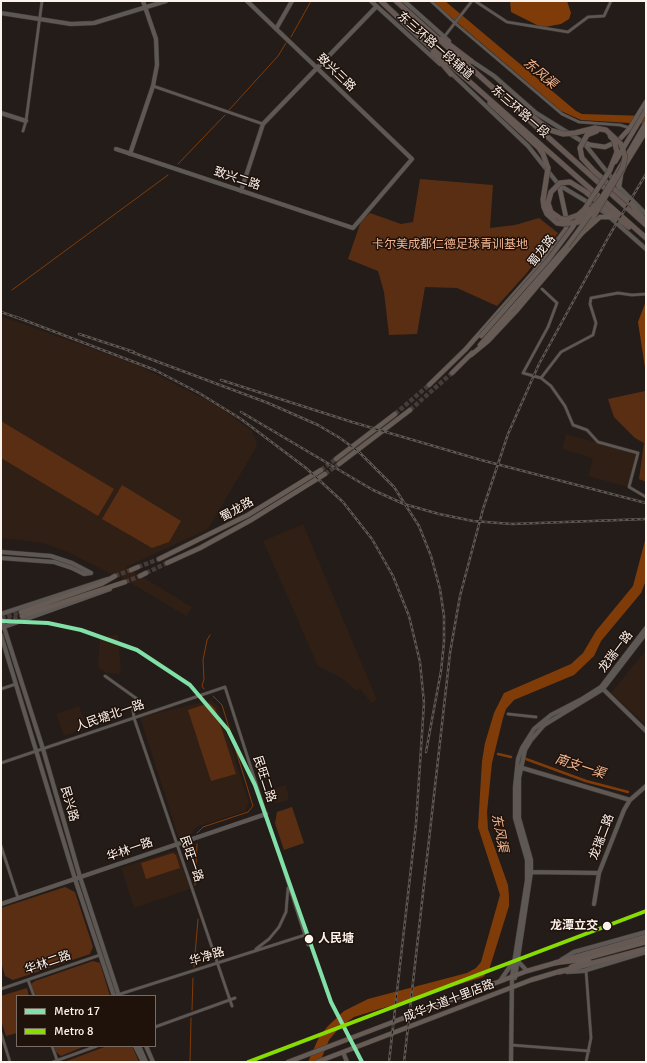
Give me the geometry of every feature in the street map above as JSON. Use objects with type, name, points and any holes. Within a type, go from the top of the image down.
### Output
[{"type":"highway","name":"东三环路一段","points":[[381,1],[419,37],[646,238]]},
{"type":"highway","name":"东三环路一段","points":[[396,1],[646,223]]},
{"type":"highway","points":[[408,13],[471,61]]},
{"type":"highway","points":[[419,37],[451,74]]},
{"type":"highway","points":[[475,72],[515,101],[550,130],[563,134],[575,133],[595,128],[606,130],[617,138],[624,150],[625,162],[620,174],[594,216],[567,246]]},
{"type":"highway","points":[[469,81],[502,116],[539,148],[543,154],[548,168],[543,200],[547,214],[557,223],[564,224],[579,222],[601,200]]},
{"type":"highway","points":[[609,172],[617,152],[616,146],[611,137],[598,131],[587,135],[580,148],[582,158],[632,205],[646,223]]},
{"type":"highway","points":[[587,207],[578,215],[567,219],[561,219],[552,212],[548,203],[551,192],[560,183],[570,182],[586,192],[609,212],[646,238]]},
{"type":"highway","points":[[559,972],[646,937]]},
{"type":"highway","points":[[556,963],[582,963],[646,950]]},
{"type":"main road","points":[[583,142],[598,147],[611,145],[618,141],[630,128],[646,102]]},
{"type":"main road","name":"蜀龙路","points":[[452,373],[471,355],[483,338],[548,260],[587,207],[646,110]]},
{"type":"main road","name":"蜀龙路","points":[[429,385],[465,350],[483,338],[567,246],[601,200],[646,123]]},
{"type":"main road","points":[[619,187],[621,174],[625,165],[646,131]]},
{"type":"main road","points":[[465,350],[547,255],[566,228],[567,222],[559,185]]},
{"type":"main road","points":[[471,355],[488,341],[522,304],[582,233],[600,217],[610,216]]},
{"type":"main road","points":[[339,464],[410,410]]},
{"type":"main road","points":[[336,459],[395,414]]},
{"type":"main road","name":"蜀龙路","points":[[159,559],[248,515],[321,470]]},
{"type":"main road","name":"蜀龙路","points":[[167,563],[200,548],[251,520],[324,474]]},
{"type":"main road","points":[[131,570],[138,567]]},
{"type":"main road","points":[[140,576],[146,573]]},
{"type":"main road","points":[[113,577],[101,584],[21,614],[125,582]]},
{"type":"main road","points":[[582,963],[646,943]]},
{"type":"main road","name":"成华大道十里店路","points":[[288,1062],[514,975],[556,963]]},
{"type":"main road","name":"成华大道十里店路","points":[[317,1062],[513,987],[559,972]]},
{"type":"street","points":[[23,131],[26,121],[42,1]]},
{"type":"street","points":[[130,154],[153,86],[157,65],[158,51],[156,39],[143,1]]},
{"type":"street","points":[[1,13],[71,24],[94,23],[166,1]]},
{"type":"street","name":"致兴三路","points":[[247,1],[412,159],[353,228]]},
{"type":"street","points":[[276,29],[292,1]]},
{"type":"street","name":"东三环路一段辅道","points":[[371,1],[528,146],[559,185],[610,216],[646,249]]},
{"type":"street","name":"东三环路一段辅道","points":[[404,1],[471,61],[494,76],[541,117],[567,131],[583,142],[619,187],[646,214]]},
{"type":"street","points":[[431,1],[562,114],[579,122],[620,125],[630,128]]},
{"type":"street","points":[[444,37],[473,1],[507,22],[568,32],[588,17],[604,16],[611,1]]},
{"type":"street","points":[[241,191],[263,124],[376,7]]},
{"type":"street","points":[[153,86],[263,124]]},
{"type":"street","points":[[1,113],[26,121]]},
{"type":"street","name":"致兴二路","points":[[116,150],[353,228]]},
{"type":"street","points":[[542,289],[557,303],[548,327],[523,373],[541,378],[551,386],[562,400],[573,425],[587,430],[598,442],[638,453],[629,487],[646,497]]},
{"type":"street","points":[[541,378],[561,352],[593,335],[596,323],[590,304],[591,298],[618,293],[632,295],[646,294]]},
{"type":"street","points":[[1,552],[52,556],[72,563],[90,573],[84,574],[54,562],[1,558]]},
{"type":"street","points":[[1,614],[113,577]]},
{"type":"street","points":[[2,627],[119,584]]},
{"type":"street","name":"民兴路","points":[[1,618],[2,627],[43,749],[77,878],[116,995]]},
{"type":"street","name":"龙瑞一路","points":[[602,688],[646,628]]},
{"type":"street","name":"龙瑞一路","points":[[602,688],[646,633]]},
{"type":"street","name":"民兴路","points":[[1,635],[38,750],[100,955],[116,995]]},
{"type":"street","points":[[105,676],[140,701],[133,710],[134,718]]},
{"type":"street","points":[[1,689],[16,684]]},
{"type":"street","name":"人民塘北一路","points":[[1,763],[225,687]]},
{"type":"street","name":"民旺二路","points":[[225,687],[288,886],[308,944]]},
{"type":"street","points":[[511,1062],[514,975],[529,872],[515,818],[514,787],[518,767],[531,740],[544,725],[602,688],[646,731]]},
{"type":"street","points":[[508,714],[536,717]]},
{"type":"street","name":"民旺一路","points":[[134,718],[232,1006]]},
{"type":"street","points":[[518,767],[630,800]]},
{"type":"street","name":"龙瑞二路","points":[[594,904],[599,873],[613,835],[630,800],[646,786]]},
{"type":"street","name":"华林一路","points":[[1,904],[266,814]]},
{"type":"street","points":[[1,846],[18,898]]},
{"type":"street","points":[[529,872],[599,873]]},
{"type":"street","points":[[250,952],[269,939],[279,927],[286,912],[288,886]]},
{"type":"street","points":[[556,963],[574,952],[646,932]]},
{"type":"street","name":"华净路","points":[[119,995],[305,935]]},
{"type":"street","name":"华林二路","points":[[1,989],[100,955]]},
{"type":"street","points":[[516,960],[527,971]]},
{"type":"street","points":[[500,981],[516,960]]},
{"type":"street","points":[[582,963],[591,1038],[586,1062]]},
{"type":"street","points":[[28,980],[34,995]]},
{"type":"street","points":[[156,1027],[235,998]]},
{"type":"street","points":[[1,1034],[10,1062]]},
{"type":"street","points":[[511,1045],[589,1050]]},
{"type":"street","points":[[52,1047],[57,1060]]},
{"type":"street","points":[[53,1062],[94,1047]]},
{"type":"street","points":[[136,1047],[143,1062]]},
{"type":"street","points":[[139,1047],[146,1062]]},
{"type":"street","points":[[144,1047],[151,1062]]},
{"type":"street","points":[[343,1052],[347,1062]]},
{"type":"shaded area","points":[[432,1],[445,1],[576,111],[582,114],[646,116],[646,124],[581,120],[561,111]]},
{"type":"shaded area","points":[[510,1],[567,1],[571,13],[569,19],[561,24],[545,27],[539,26],[511,12]]},
{"type":"shaded area","points":[[646,301],[646,374],[638,322]]},
{"type":"shaded area","points":[[1,316],[135,364],[216,405],[252,431],[257,446],[208,529],[126,567],[192,607],[186,616],[114,573],[111,574],[66,551],[41,543],[1,538]]},
{"type":"shaded area","points":[[566,434],[637,453],[628,487],[588,476],[593,458],[562,449]]},
{"type":"shaded area","points":[[303,524],[377,700],[371,703],[360,688],[357,691],[340,677],[318,666],[263,541]]},
{"type":"shaded area","points":[[646,537],[645,583],[641,593],[601,641],[594,656],[574,675],[514,700],[506,709],[492,763],[487,812],[488,829],[508,885],[509,906],[489,970],[483,977],[354,1017],[340,1027],[329,1040],[320,1062],[308,1062],[319,1037],[344,1011],[368,999],[467,973],[476,968],[481,962],[500,895],[478,827],[482,761],[485,743],[494,713],[504,693],[571,664],[583,653],[596,631],[633,586]]},
{"type":"shaded area","points":[[118,634],[121,674],[106,673],[98,667],[100,638]]},
{"type":"shaded area","points":[[646,650],[646,725],[611,693]]},
{"type":"shaded area","points":[[211,700],[218,706],[249,803],[245,811],[196,827],[192,834],[182,838],[178,836],[140,717]]},
{"type":"shaded area","points":[[79,706],[87,728],[64,736],[56,714]]},
{"type":"shaded area","points":[[286,785],[289,800],[277,803],[270,800],[268,790]]},
{"type":"shaded area","points":[[173,851],[178,853],[190,889],[134,908],[121,868]]},
{"type":"green space","name":"卡尔美成都仁德足球青训基地","points":[[420,179],[493,185],[490,228],[515,225],[539,218],[558,233],[525,275],[497,306],[457,288],[425,287],[417,334],[389,335],[384,292],[378,271],[348,259],[361,221],[370,213],[401,224],[413,222]]},
{"type":"green space","points":[[645,391],[646,482],[639,479],[644,443],[635,438],[614,417],[608,399]]},
{"type":"green space","points":[[1,421],[114,489],[98,516],[1,458]]},
{"type":"green space","points":[[122,485],[181,521],[169,542],[152,548],[102,519]]},
{"type":"green space","points":[[209,703],[215,708],[236,774],[211,781],[188,710]]},
{"type":"green space","points":[[292,807],[304,843],[284,850],[275,823],[277,812]]},
{"type":"green space","points":[[173,853],[176,855],[180,868],[146,879],[141,863]]},
{"type":"green space","points":[[65,887],[75,892],[93,947],[90,954],[13,980],[5,976],[1,962],[1,908]]},
{"type":"green space","points":[[93,961],[100,963],[110,995],[36,995],[31,984],[35,981]]},
{"type":"green space","points":[[27,988],[29,995],[16,995],[16,1033],[6,1036],[1,1020],[1,996]]},
{"type":"green space","points":[[54,1047],[83,1047],[61,1056],[56,1052]]},
{"type":"green space","points":[[104,1047],[132,1047],[139,1062],[64,1062]]},
{"type":"waterway","points":[[291,37],[311,1]]},
{"type":"waterway","points":[[229,110],[278,56],[286,43]]},
{"type":"waterway","points":[[178,164],[225,115]]},
{"type":"waterway","points":[[12,290],[168,175]]},
{"type":"waterway","points":[[204,689],[202,686],[204,679],[203,660],[207,640],[210,635]]},
{"type":"waterway","points":[[197,833],[203,827],[248,812],[253,806],[222,705],[213,696]]},
{"type":"waterway","name":"南支一渠","points":[[498,754],[511,757]]},
{"type":"waterway","name":"南支一渠","points":[[526,759],[586,781],[628,792]]},
{"type":"waterway","points":[[195,885],[197,844]]},
{"type":"waterway","points":[[194,967],[198,919]]},
{"type":"waterway","points":[[192,1010],[193,978]]},
{"type":"waterway","points":[[190,1062],[191,1018]]},
{"type":"tunnel","points":[[410,410],[452,373]]},
{"type":"tunnel","points":[[395,414],[429,385]]},
{"type":"tunnel","points":[[321,470],[336,459]]},
{"type":"tunnel","points":[[325,474],[339,464]]},
{"type":"tunnel","points":[[138,567],[159,559]]},
{"type":"tunnel","points":[[146,573],[167,563]]},
{"type":"tunnel","points":[[115,576],[131,570]]},
{"type":"tunnel","points":[[125,582],[140,576]]},
{"type":"tunnel","points":[[1,618],[21,612]]},
{"type":"tunnel","points":[[1,623],[22,616]]},
{"type":"railway","points":[[404,1062],[450,653],[460,596],[483,509],[508,434],[539,364],[609,236],[646,174]]},
{"type":"railway","points":[[1,312],[21,319]]},
{"type":"railway","points":[[16,317],[155,370],[199,393],[241,419],[306,468],[343,502],[372,539],[393,576],[409,616],[420,662],[424,703],[416,824],[389,1062]]},
{"type":"railway","points":[[79,334],[134,352]]},
{"type":"railway","points":[[129,351],[268,403],[318,425],[340,438],[359,452],[394,487],[419,526],[431,556],[440,589],[444,616],[444,642],[441,671],[426,752]]},
{"type":"railway","points":[[221,380],[352,422],[481,460],[646,503]]},
{"type":"railway","points":[[241,412],[373,490],[404,504],[439,514],[473,521],[512,524],[646,519]]},
{"type":"metro line","name":"17","points":[[1,621],[48,623],[81,630],[137,650],[190,685],[228,730],[255,785],[331,1002],[362,1062]]},
{"type":"metro line","name":"8","points":[[248,1062],[646,911]]},
{"type":"place","name":"龙潭立交","points":[[607,926]]},
{"type":"place","name":"人民塘","points":[[309,939]]},
{"type":"water label","name":"东风渠","points":[[540,74]]},
{"type":"water label","name":"东风渠","points":[[499,833]]}]
